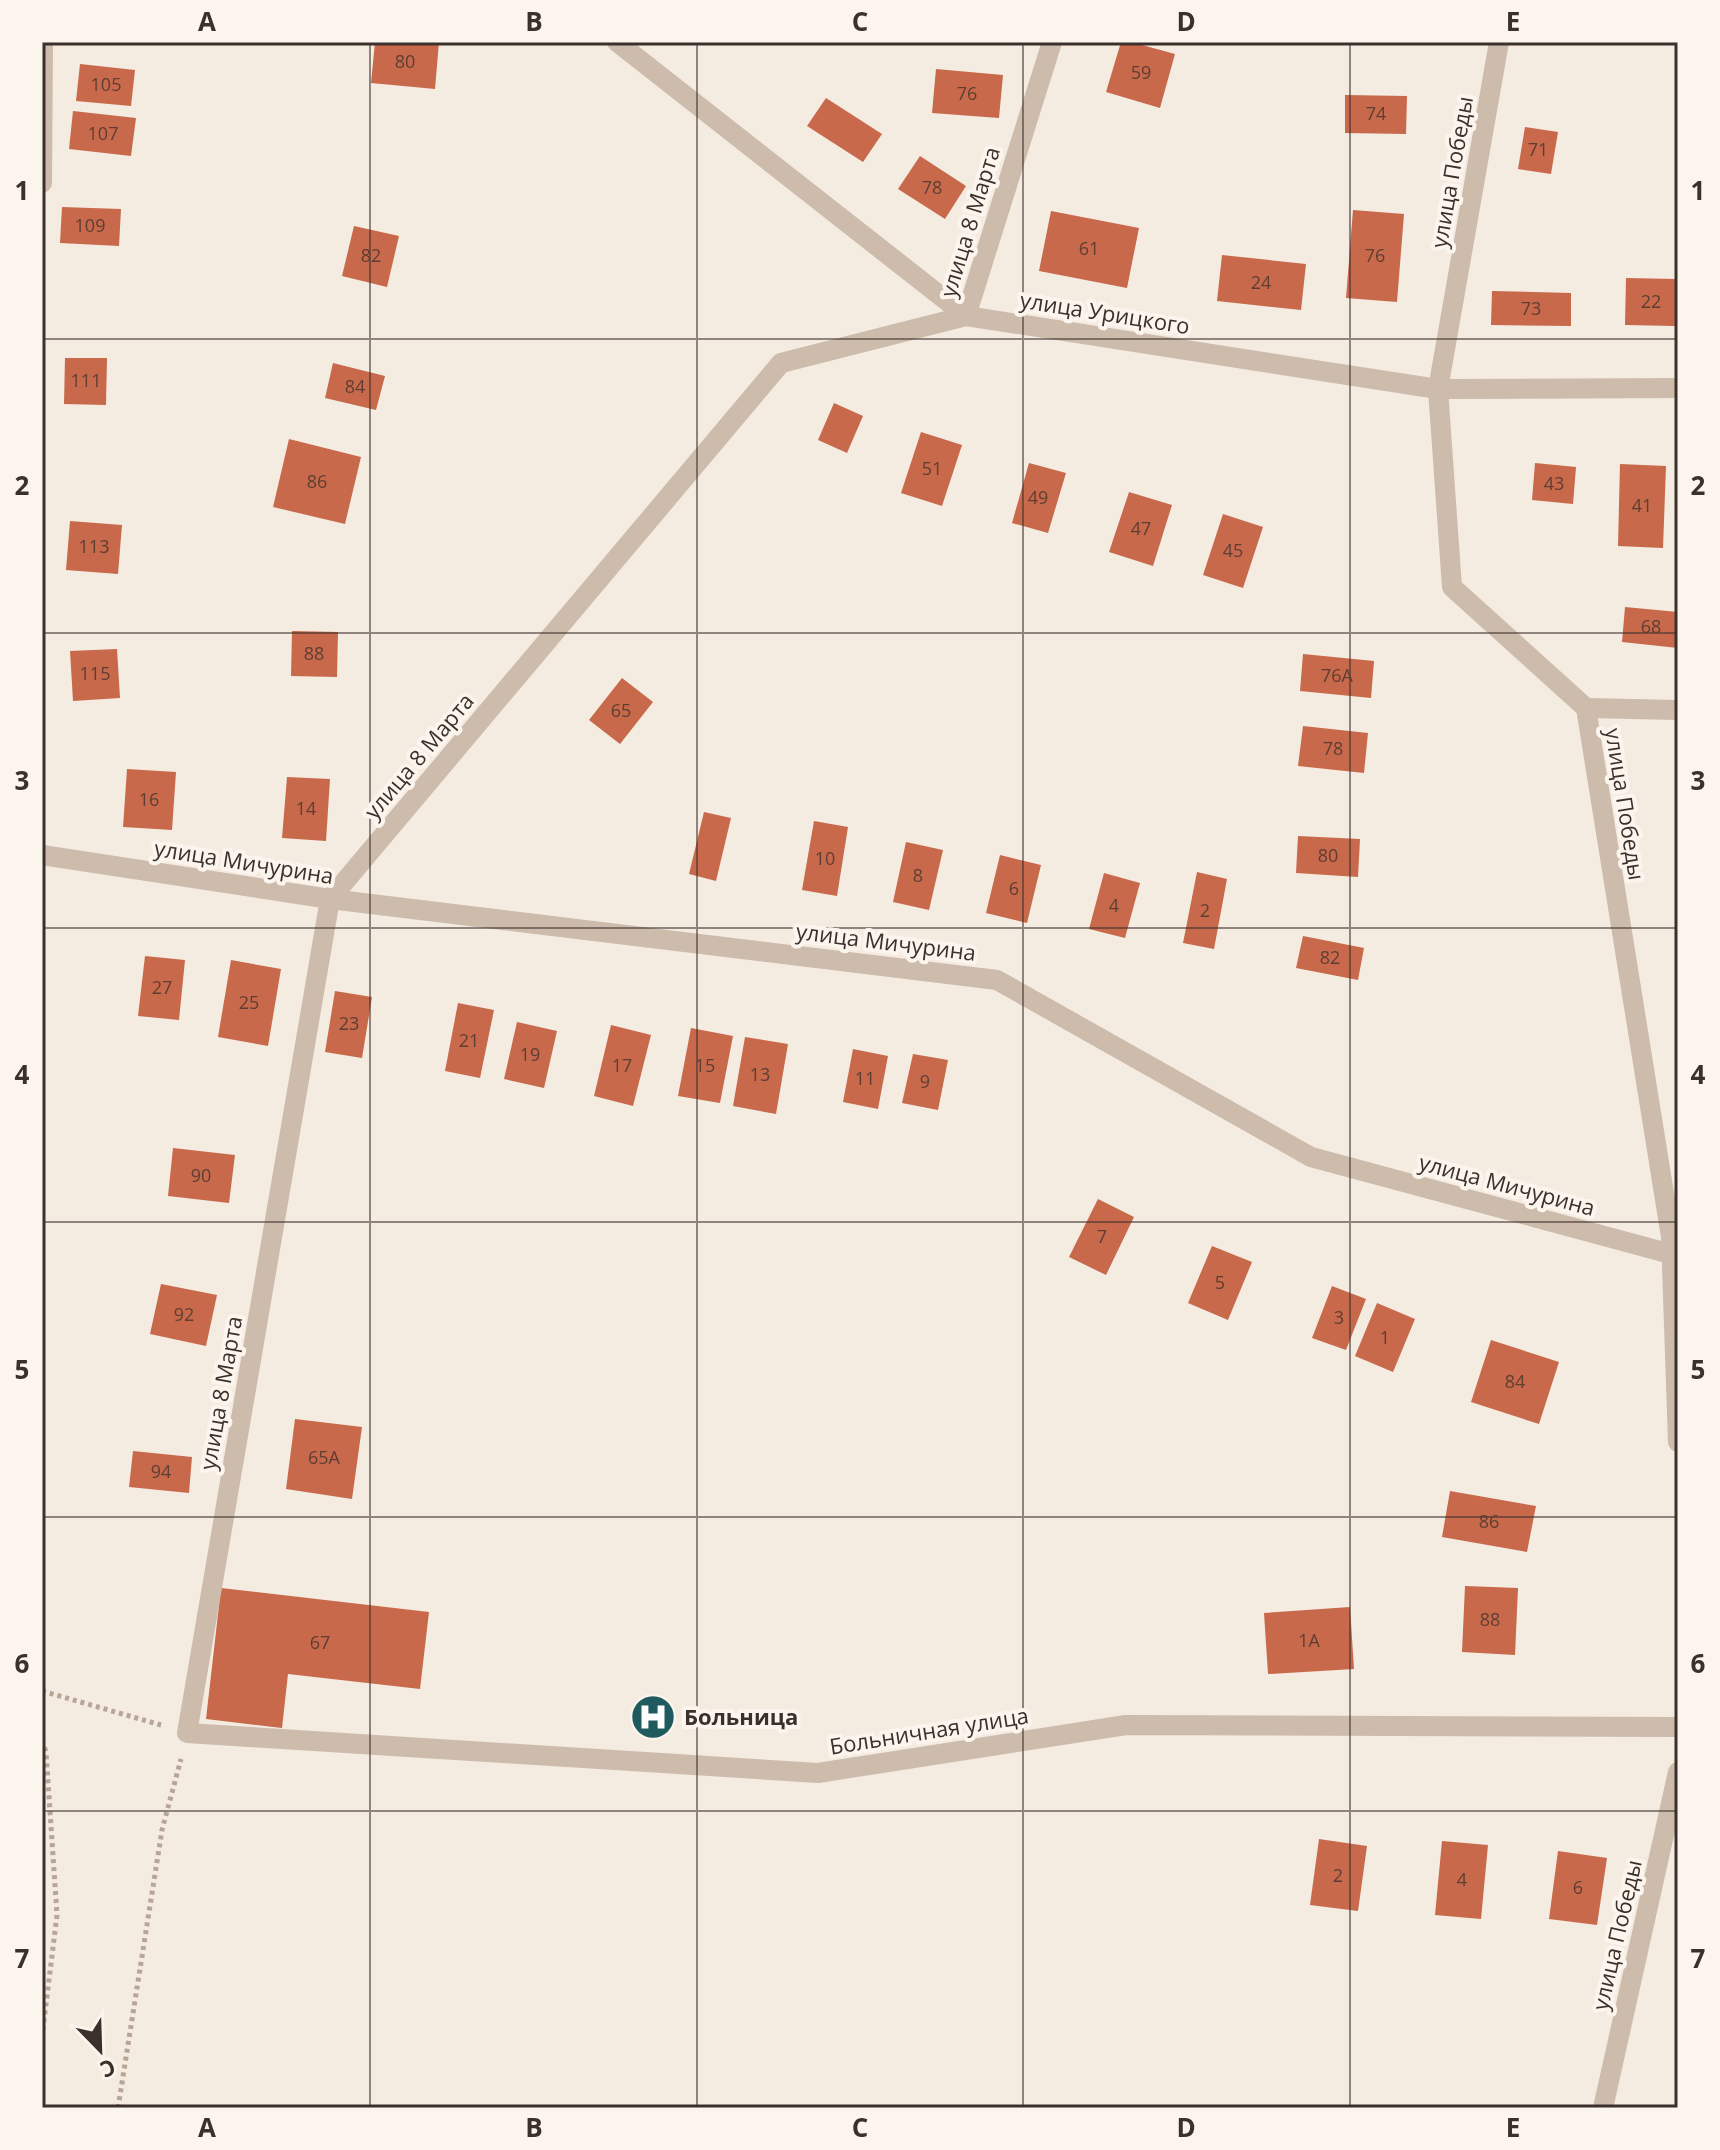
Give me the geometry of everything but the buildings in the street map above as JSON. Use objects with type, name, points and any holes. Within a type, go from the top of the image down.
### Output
[{"type":"street","points":[[42,183],[43,42]]},
{"type":"street","name":"улица Урицкого","points":[[617,42],[966,316],[1438,389],[1678,388]]},
{"type":"street","name":"улица 8 Марта","points":[[187,1733],[330,899],[781,363],[966,316],[1052,42]]},
{"type":"street","name":"улица Победы","points":[[1499,42],[1438,389],[1452,587],[1586,708],[1669,1222],[1678,1442]]},
{"type":"street","points":[[1586,708],[1678,710]]},
{"type":"street","name":"улица Мичурина","points":[[42,855],[330,899],[997,980],[1311,1157],[1671,1254]]},
{"type":"street","name":"Больничная улица","points":[[187,1733],[818,1773],[1126,1725],[1678,1727]]},
{"type":"street","name":"улица Победы","points":[[1603,2108],[1678,1772]]},
{"type":"path","points":[[42,1691],[187,1733],[162,1830],[118,2108]]},
{"type":"path","points":[[42,1740],[46,1752],[57,1915],[42,2037]]},
{"type":"place","name":"Больница","points":[[653,1717]]}]
